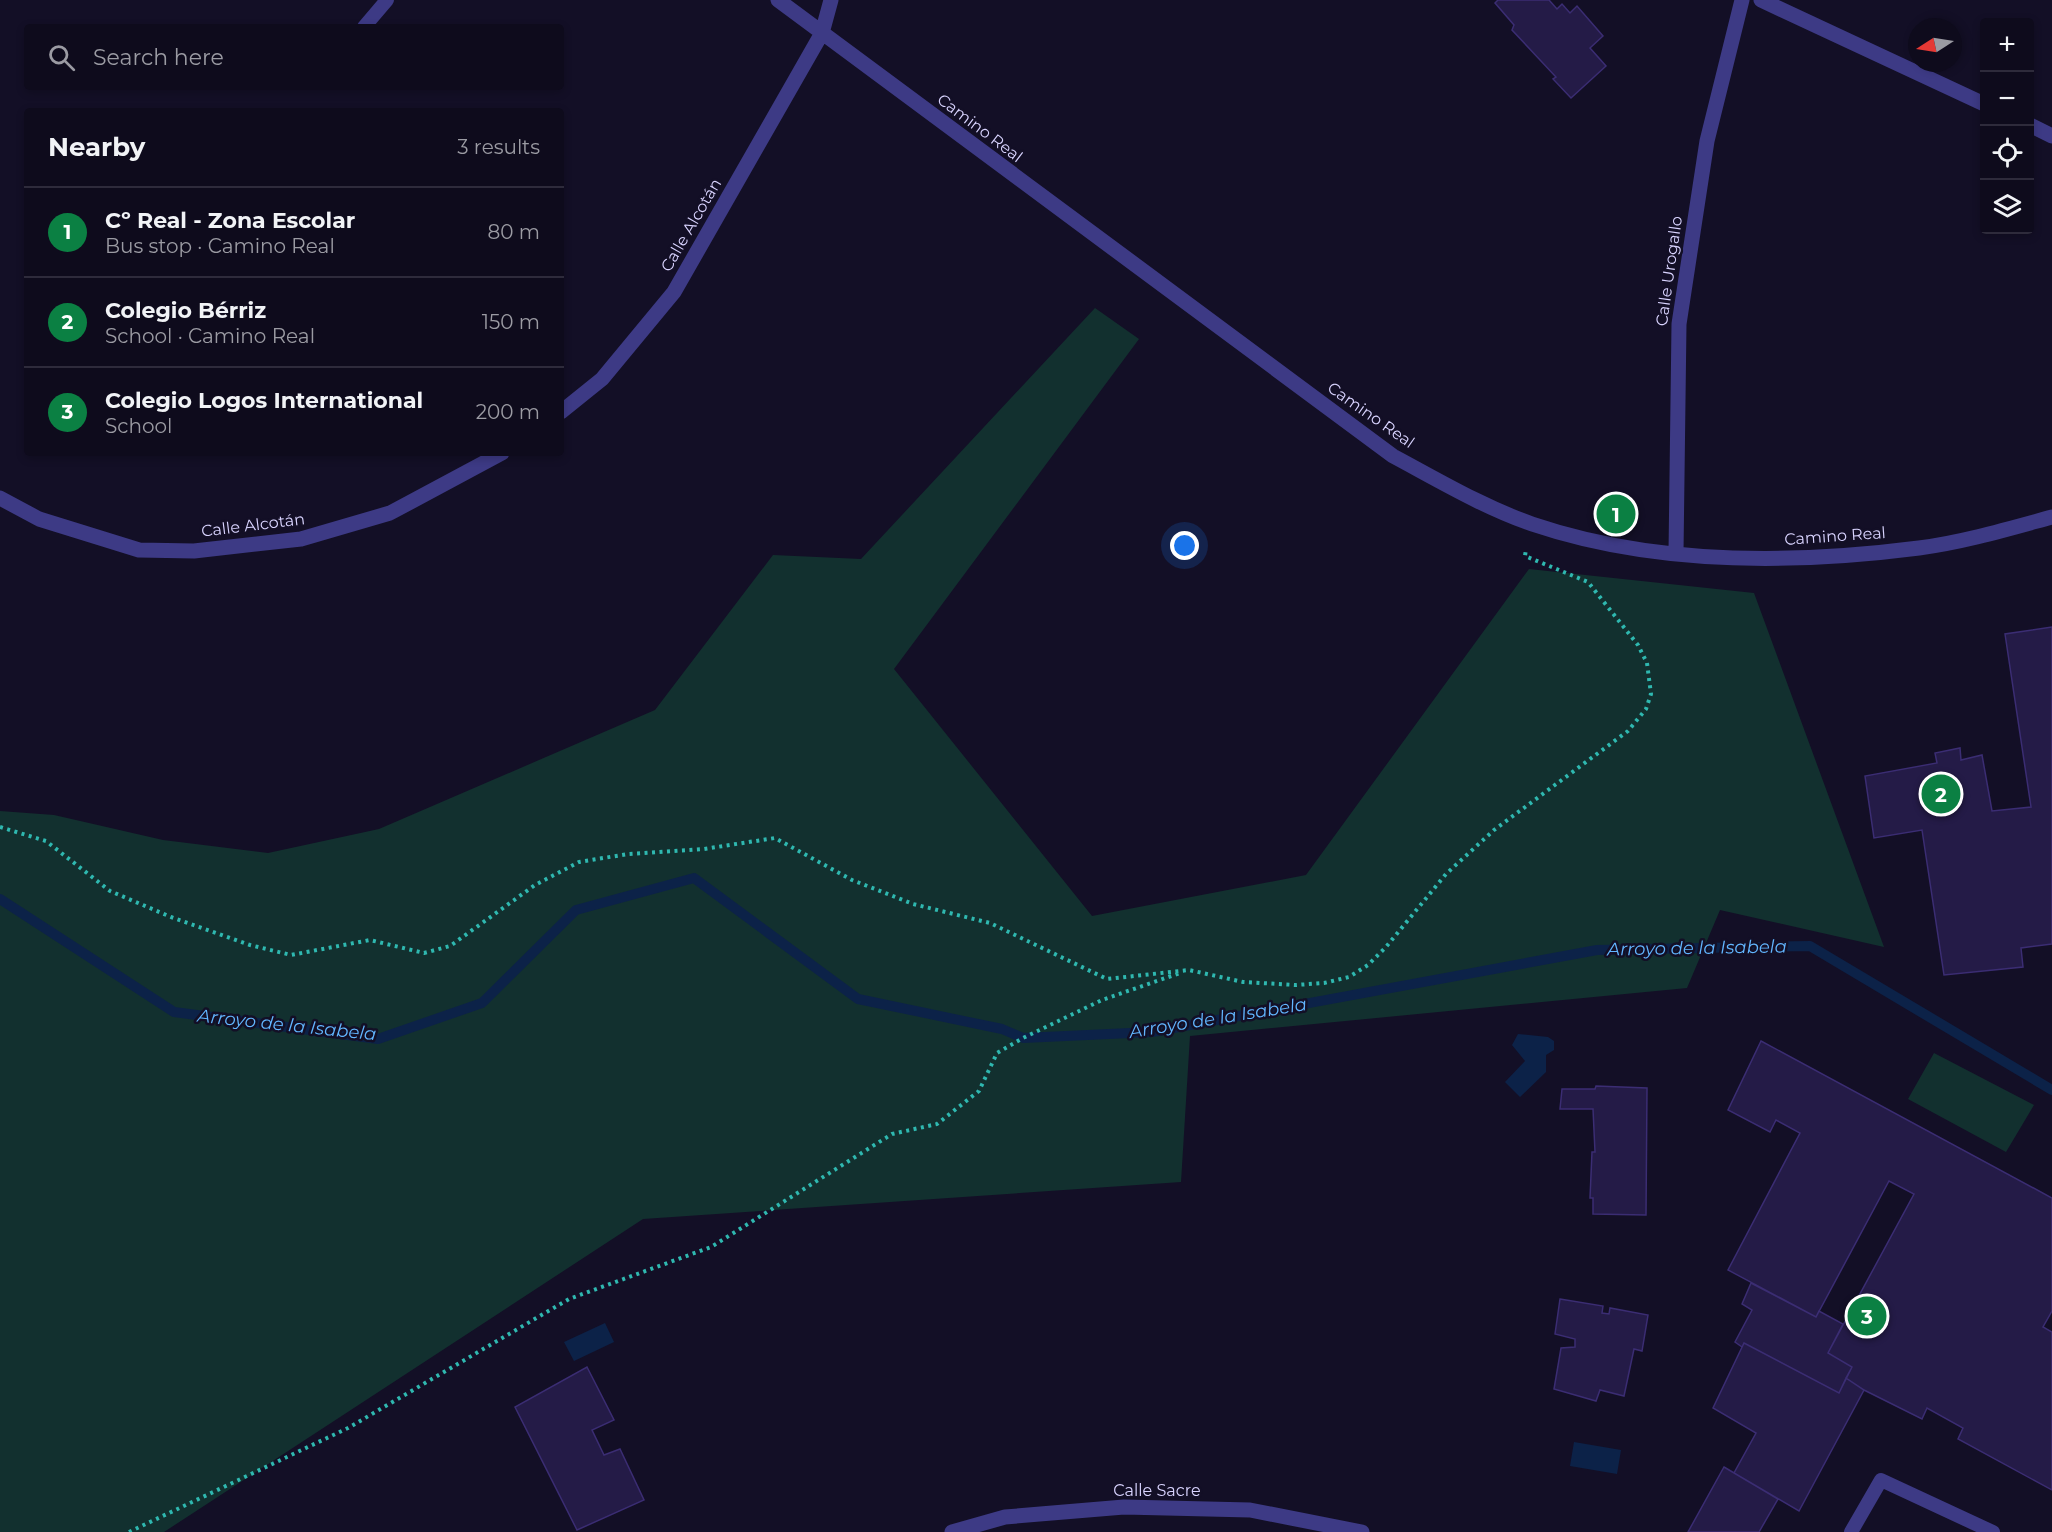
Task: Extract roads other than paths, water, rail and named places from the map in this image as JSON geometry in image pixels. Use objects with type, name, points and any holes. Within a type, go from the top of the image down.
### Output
[{"type":"street","name":"Camino Real","points":[[778,0],[1393,456],[1461,492],[1531,524],[1622,547],[1676,553],[1801,560],[1920,548],[1969,539],[2052,517]]},
{"type":"street","name":"Calle Alcotán","points":[[564,410],[602,379],[674,292],[822,33],[831,0]]},
{"type":"street","name":"Calle Urogallo","points":[[1676,553],[1679,324],[1707,141],[1742,0]]},
{"type":"street","points":[[1761,0],[1980,102]]},
{"type":"street","points":[[2032,126],[2052,135]]},
{"type":"street","name":"Calle Alcotán","points":[[0,498],[39,519],[139,550],[194,551],[301,539],[390,513],[496,456]]},
{"type":"street","name":"Calle Sacre","points":[[952,1532],[1005,1517],[1124,1507],[1250,1510],[1362,1532]]},
{"type":"lane","points":[[367,24],[387,0]]},
{"type":"lane","points":[[1851,1532],[1881,1480],[1993,1532]]},
{"type":"water","points":[[1518,1034],[1548,1037],[1554,1041],[1554,1050],[1546,1055],[1546,1072],[1520,1097],[1505,1082],[1525,1061],[1512,1045]]},
{"type":"water","points":[[605,1323],[614,1342],[574,1361],[564,1342]]},
{"type":"water","points":[[1574,1442],[1621,1450],[1617,1474],[1570,1466]]},
{"type":"waterway","name":"Arroyo de la Isabela","points":[[0,899],[174,1012],[378,1039],[482,1003],[576,910],[694,878],[858,999],[1002,1029],[1023,1038],[1152,1032],[1597,950],[1810,946],[2052,1090]]},
{"type":"place","name":"Cº Real - Zona Escolar","points":[[1616,514]]},
{"type":"place","name":"Colegio Bérriz","points":[[1941,794]]},
{"type":"place","name":"Colegio Logos International","points":[[1867,1316]]}]
